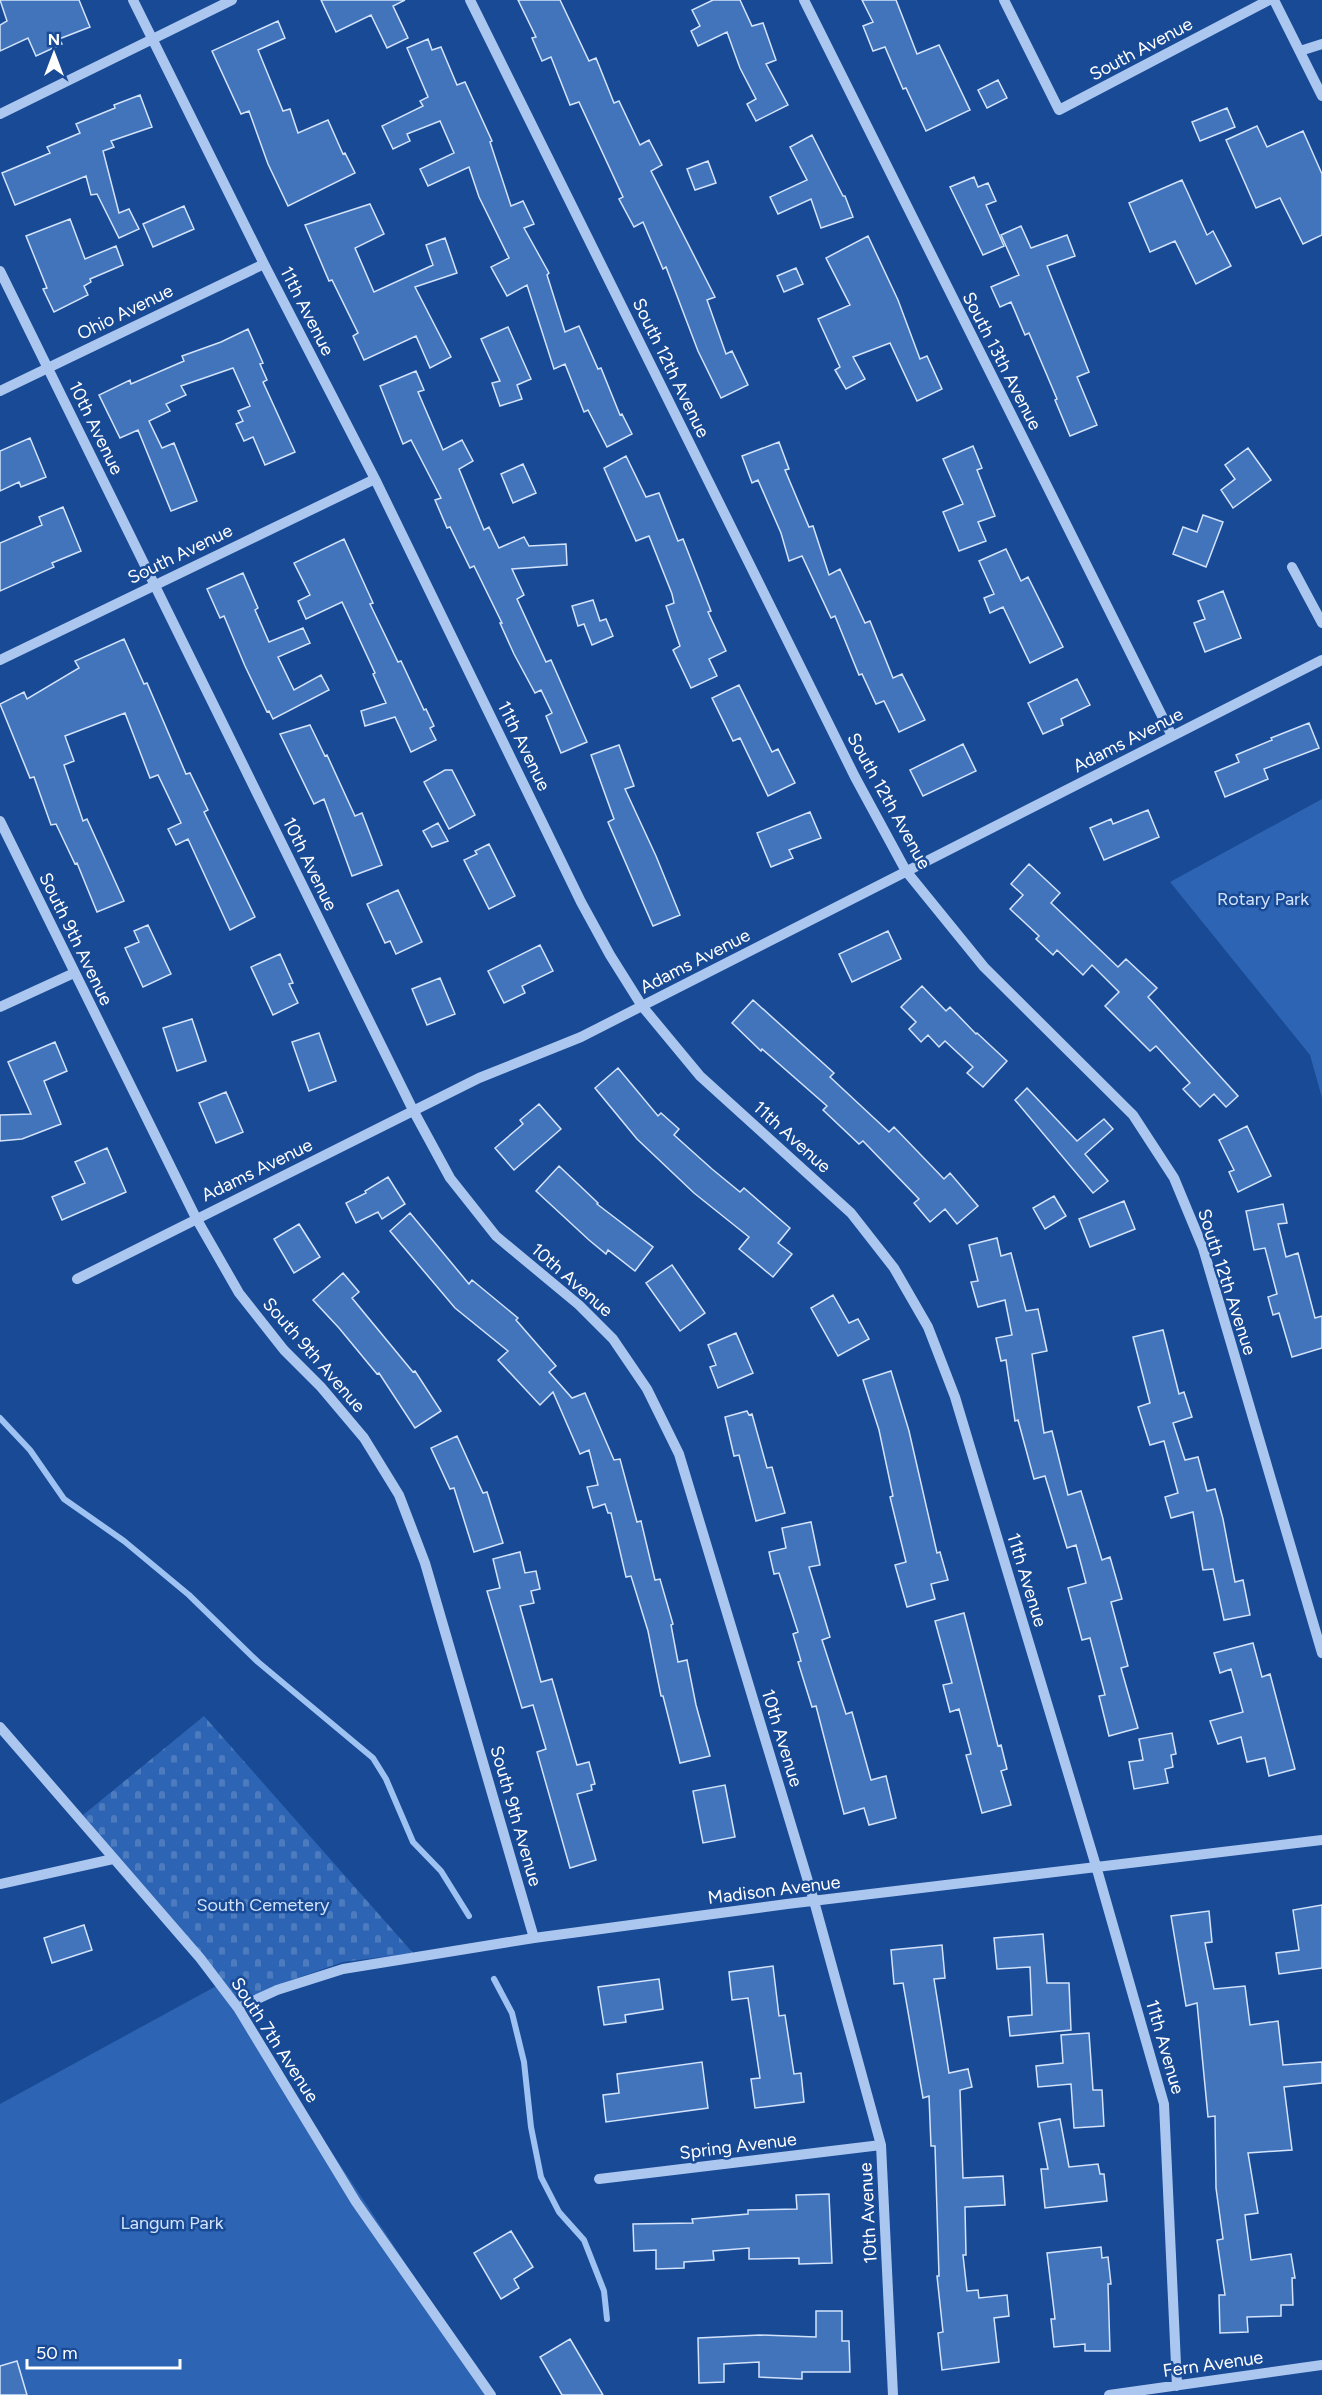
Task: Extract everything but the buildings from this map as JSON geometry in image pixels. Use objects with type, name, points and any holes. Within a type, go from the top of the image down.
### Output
[{"type":"street","name":"11th Avenue","points":[[133,0],[264,264],[375,479],[581,902],[610,955],[642,1006],[700,1076],[851,1213],[894,1268],[928,1327],[955,1397],[1096,1866],[1164,2104],[1177,2386]]},
{"type":"street","points":[[0,114],[232,0]]},
{"type":"street","name":"South 12th Avenue","points":[[470,0],[855,777],[906,871],[984,968],[1133,1115],[1174,1178],[1203,1248],[1322,1653]]},
{"type":"street","name":"South 13th Avenue","points":[[804,0],[1172,736]]},
{"type":"street","name":"South Avenue","points":[[1004,0],[1059,110],[1269,0]]},
{"type":"street","points":[[1274,0],[1322,96]]},
{"type":"street","points":[[1300,51],[1322,44]]},
{"type":"street","name":"Ohio Avenue","points":[[0,391],[264,264]]},
{"type":"street","name":"10th Avenue","points":[[0,271],[413,1110],[450,1178],[496,1236],[579,1305],[613,1339],[648,1389],[679,1454],[814,1901],[881,2145],[894,2395]]},
{"type":"street","name":"South Avenue","points":[[0,660],[375,479]]},
{"type":"street","points":[[1292,567],[1322,623]]},
{"type":"street","name":"Adams Avenue","points":[[77,1279],[479,1078],[581,1037],[1322,660]]},
{"type":"street","name":"South 9th Avenue","points":[[0,821],[196,1218],[239,1293],[284,1350],[321,1387],[364,1438],[399,1495],[425,1563],[534,1938]]},
{"type":"street","points":[[0,1007],[74,973]]},
{"type":"street","name":"South 7th Avenue","points":[[0,1727],[200,1958],[238,2008],[356,2202],[491,2395]]},
{"type":"street","name":"Madison Avenue","points":[[238,2008],[277,1990],[343,1969],[534,1938],[814,1901],[1322,1840]]},
{"type":"street","points":[[0,1884],[113,1859]]},
{"type":"street","name":"Spring Avenue","points":[[599,2179],[881,2145]]},
{"type":"street","name":"Fern Avenue","points":[[1109,2395],[1322,2365]]},
{"type":"green space","name":"Rotary Park","points":[[1322,799],[1322,1098],[1310,1055],[1170,882]]},
{"type":"green space","name":"South Cemetery","points":[[204,1716],[413,1953],[343,1962],[272,1987],[239,2002],[83,1815]]},
{"type":"green space","name":"Langum Park","points":[[220,1984],[493,2395],[0,2395],[0,2104]]},
{"type":"waterway","points":[[0,1418],[30,1450],[64,1499],[124,1541],[189,1595],[258,1662],[373,1758],[386,1779],[413,1842],[441,1871],[469,1916]]},
{"type":"waterway","points":[[494,1979],[512,2013],[524,2062],[531,2127],[541,2177],[559,2212],[584,2240],[604,2291],[607,2319]]}]
